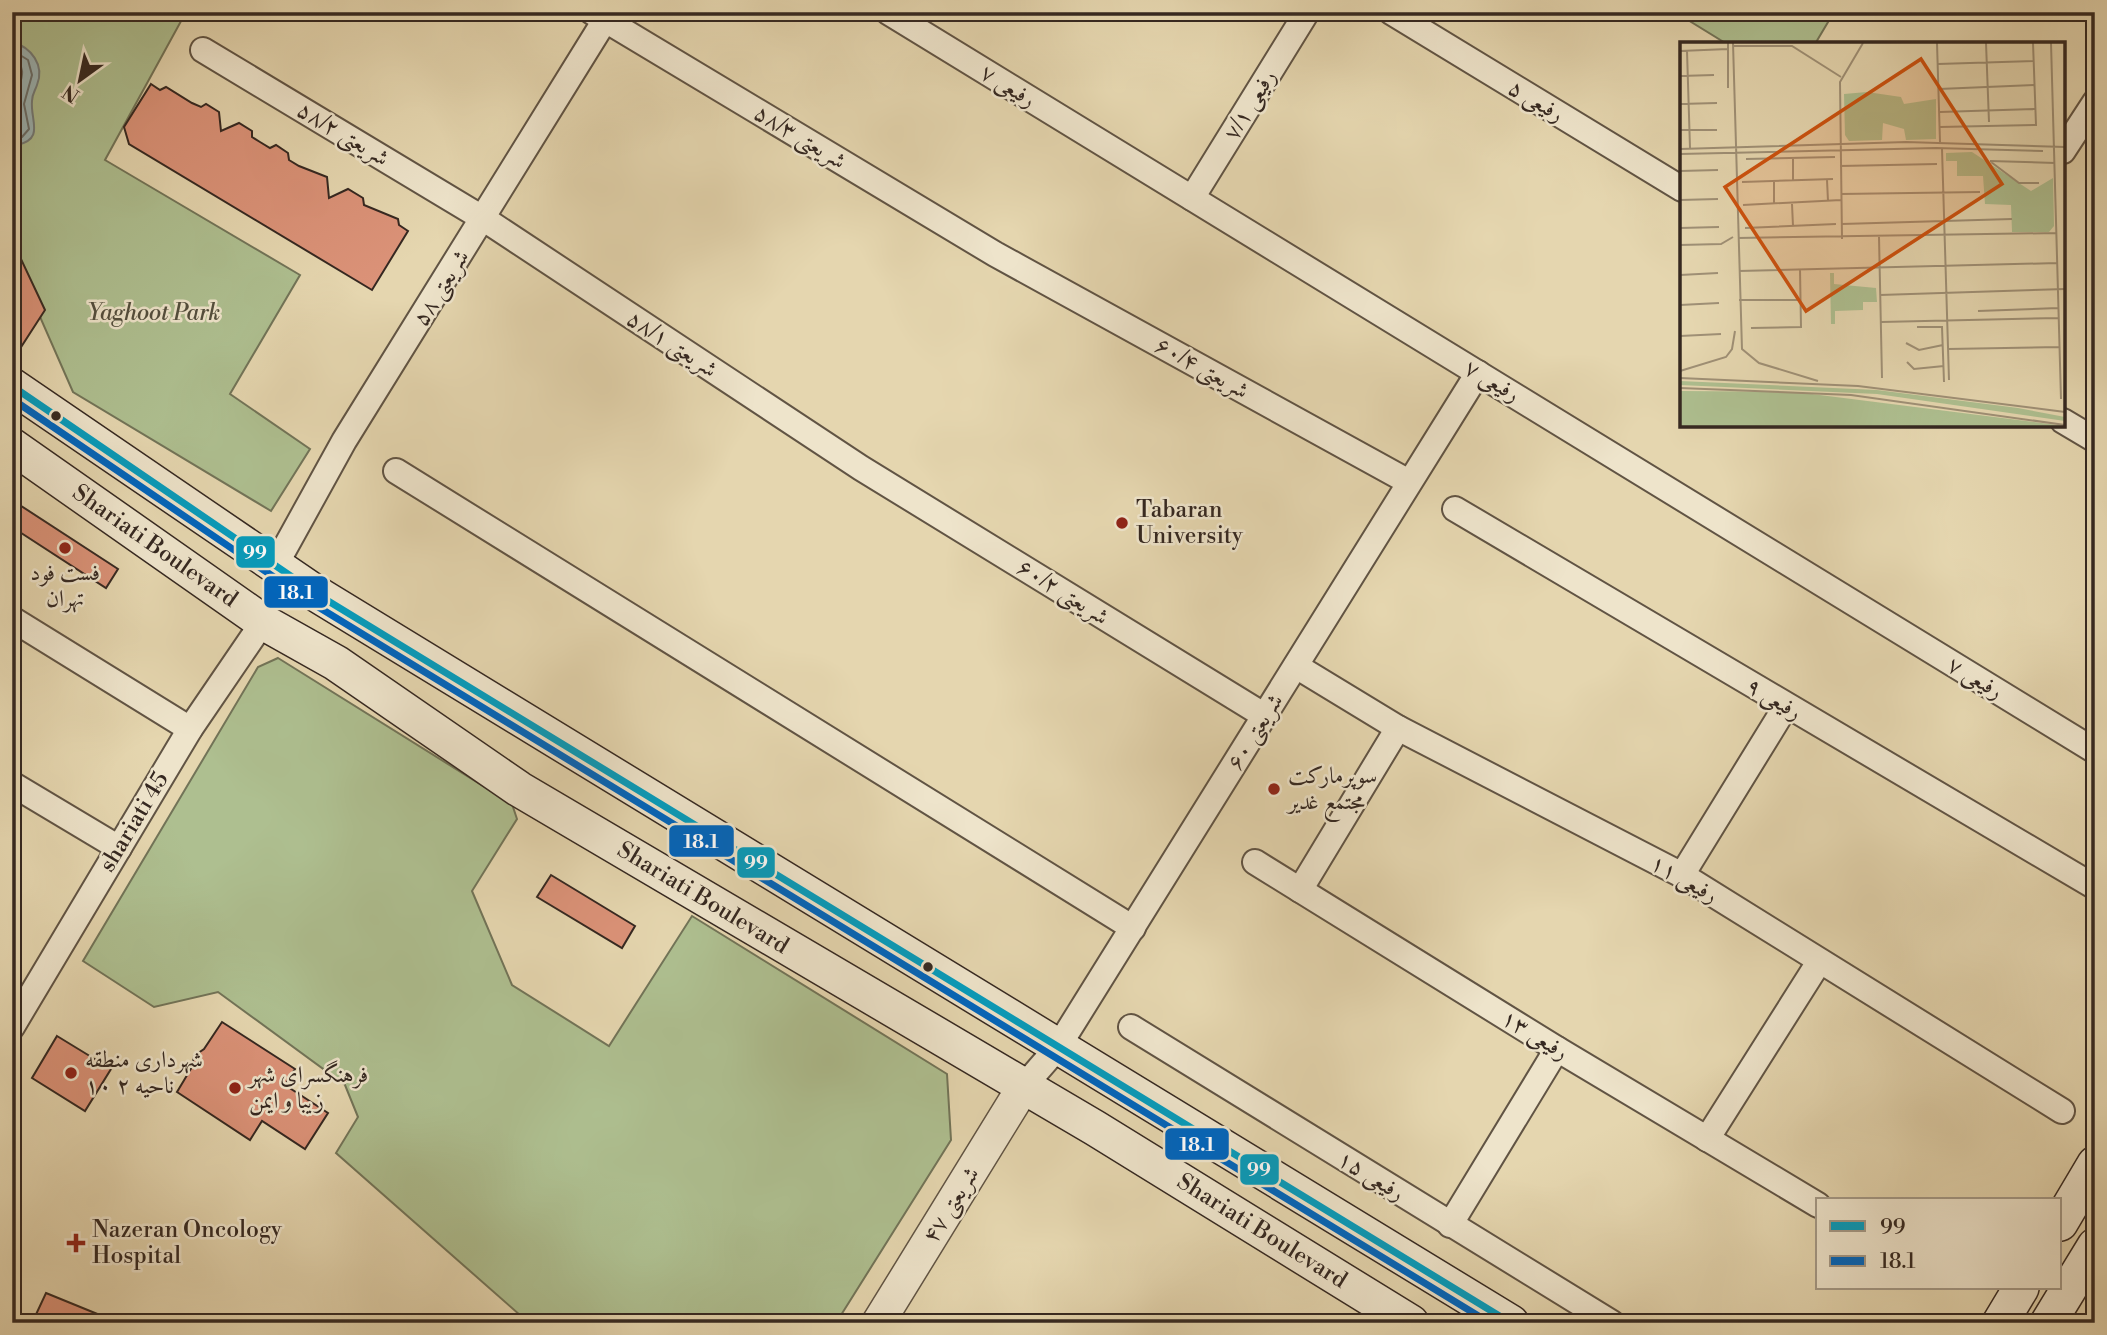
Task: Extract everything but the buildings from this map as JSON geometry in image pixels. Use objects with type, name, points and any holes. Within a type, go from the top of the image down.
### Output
[{"type":"main road","points":[[12,386],[275,566],[1511,1323]]},
{"type":"main road","name":"Shariati Boulevard","points":[[12,446],[264,622],[336,663],[519,789],[1024,1086],[1411,1323]]},
{"type":"main road","points":[[2062,1220],[2095,1164]]},
{"type":"main road","points":[[2048,1323],[2095,1246]]},
{"type":"main road","points":[[2000,1323],[2020,1290]]},
{"type":"street","name":"رفیعی ۷","points":[[888,12],[2095,751]]},
{"type":"street","name":"رفیعی ۷/۱","points":[[1192,198],[1307,12]]},
{"type":"street","name":"رفیعی ۵","points":[[1391,12],[1680,188]]},
{"type":"street","name":"شریعتی ۵۸","points":[[275,566],[344,441],[484,219],[602,15]]},
{"type":"street","name":"شریعتی ۵۸/۳","points":[[602,15],[995,254]]},
{"type":"street","name":"شریعتی ۵۸/۲","points":[[203,50],[484,219]]},
{"type":"street","points":[[2065,148],[2092,110]]},
{"type":"street","name":"شریعتی ۵۸/۱","points":[[484,219],[861,468]]},
{"type":"street","name":"شریعتی ۶۰/۴","points":[[995,254],[1409,482]]},
{"type":"street","name":"شریعتی ۶۰","points":[[1024,1086],[1058,1047],[1478,373]]},
{"type":"street","points":[[2065,422],[2095,440]]},
{"type":"street","name":"شریعتی ۶۰/۲","points":[[861,468],[1265,716]]},
{"type":"street","points":[[396,471],[1133,928]]},
{"type":"street","name":"رفیعی ۹","points":[[1455,509],[2095,887]]},
{"type":"street","points":[[12,620],[190,729]]},
{"type":"street","name":"shariati 45","points":[[12,1027],[190,729],[264,622]]},
{"type":"street","name":"رفیعی ۱۱","points":[[1296,666],[1398,728],[1682,875],[2062,1111]]},
{"type":"street","points":[[1682,875],[1786,706]]},
{"type":"street","points":[[1300,890],[1398,728]]},
{"type":"street","points":[[12,784],[119,848]]},
{"type":"street","name":"رفیعی ۱۳","points":[[1255,862],[1816,1204]]},
{"type":"street","points":[[1707,1139],[1819,962]]},
{"type":"street","name":"رفیعی ۱۵","points":[[1131,1027],[1612,1323]]},
{"type":"street","points":[[1450,1225],[1558,1049]]},
{"type":"street","name":"شریعتی ۴۷","points":[[878,1323],[1024,1086]]},
{"type":"green space","name":"Yaghoot Park","points":[[12,12],[186,12],[105,160],[300,275],[230,394],[310,449],[271,511],[73,392],[12,253]]},
{"type":"green space","points":[[1675,12],[1834,12],[1816,42],[1724,42]]},
{"type":"green space","points":[[278,658],[512,804],[517,819],[472,891],[512,985],[609,1046],[692,916],[947,1074],[951,1140],[836,1323],[529,1323],[336,1153],[358,1117],[345,1085],[218,992],[154,1007],[83,961],[258,667]]},
{"type":"water","points":[[12,42],[25,48],[35,58],[39,71],[32,99],[34,133],[26,142],[17,145],[12,144]]},
{"type":"transit line","name":"99","points":[[12,386],[320,596],[1511,1323]]},
{"type":"transit line","name":"18.1","points":[[12,399],[315,605],[1490,1323]]},
{"type":"place","name":"Tabaran University","points":[[1122,523]]},
{"type":"place","name":"فست فود تهران","points":[[65,548]]},
{"type":"place","name":"سوپرمارکت مجتمع غدیر","points":[[1274,789]]},
{"type":"place","name":"شهرداری منطقه ۱۰ ناحیه ۲","points":[[71,1073]]},
{"type":"place","name":"فرهنگسرای شهر زیبا و ایمن","points":[[235,1088]]},
{"type":"place","name":"Nazeran Oncology Hospital","points":[[76,1243]]}]
